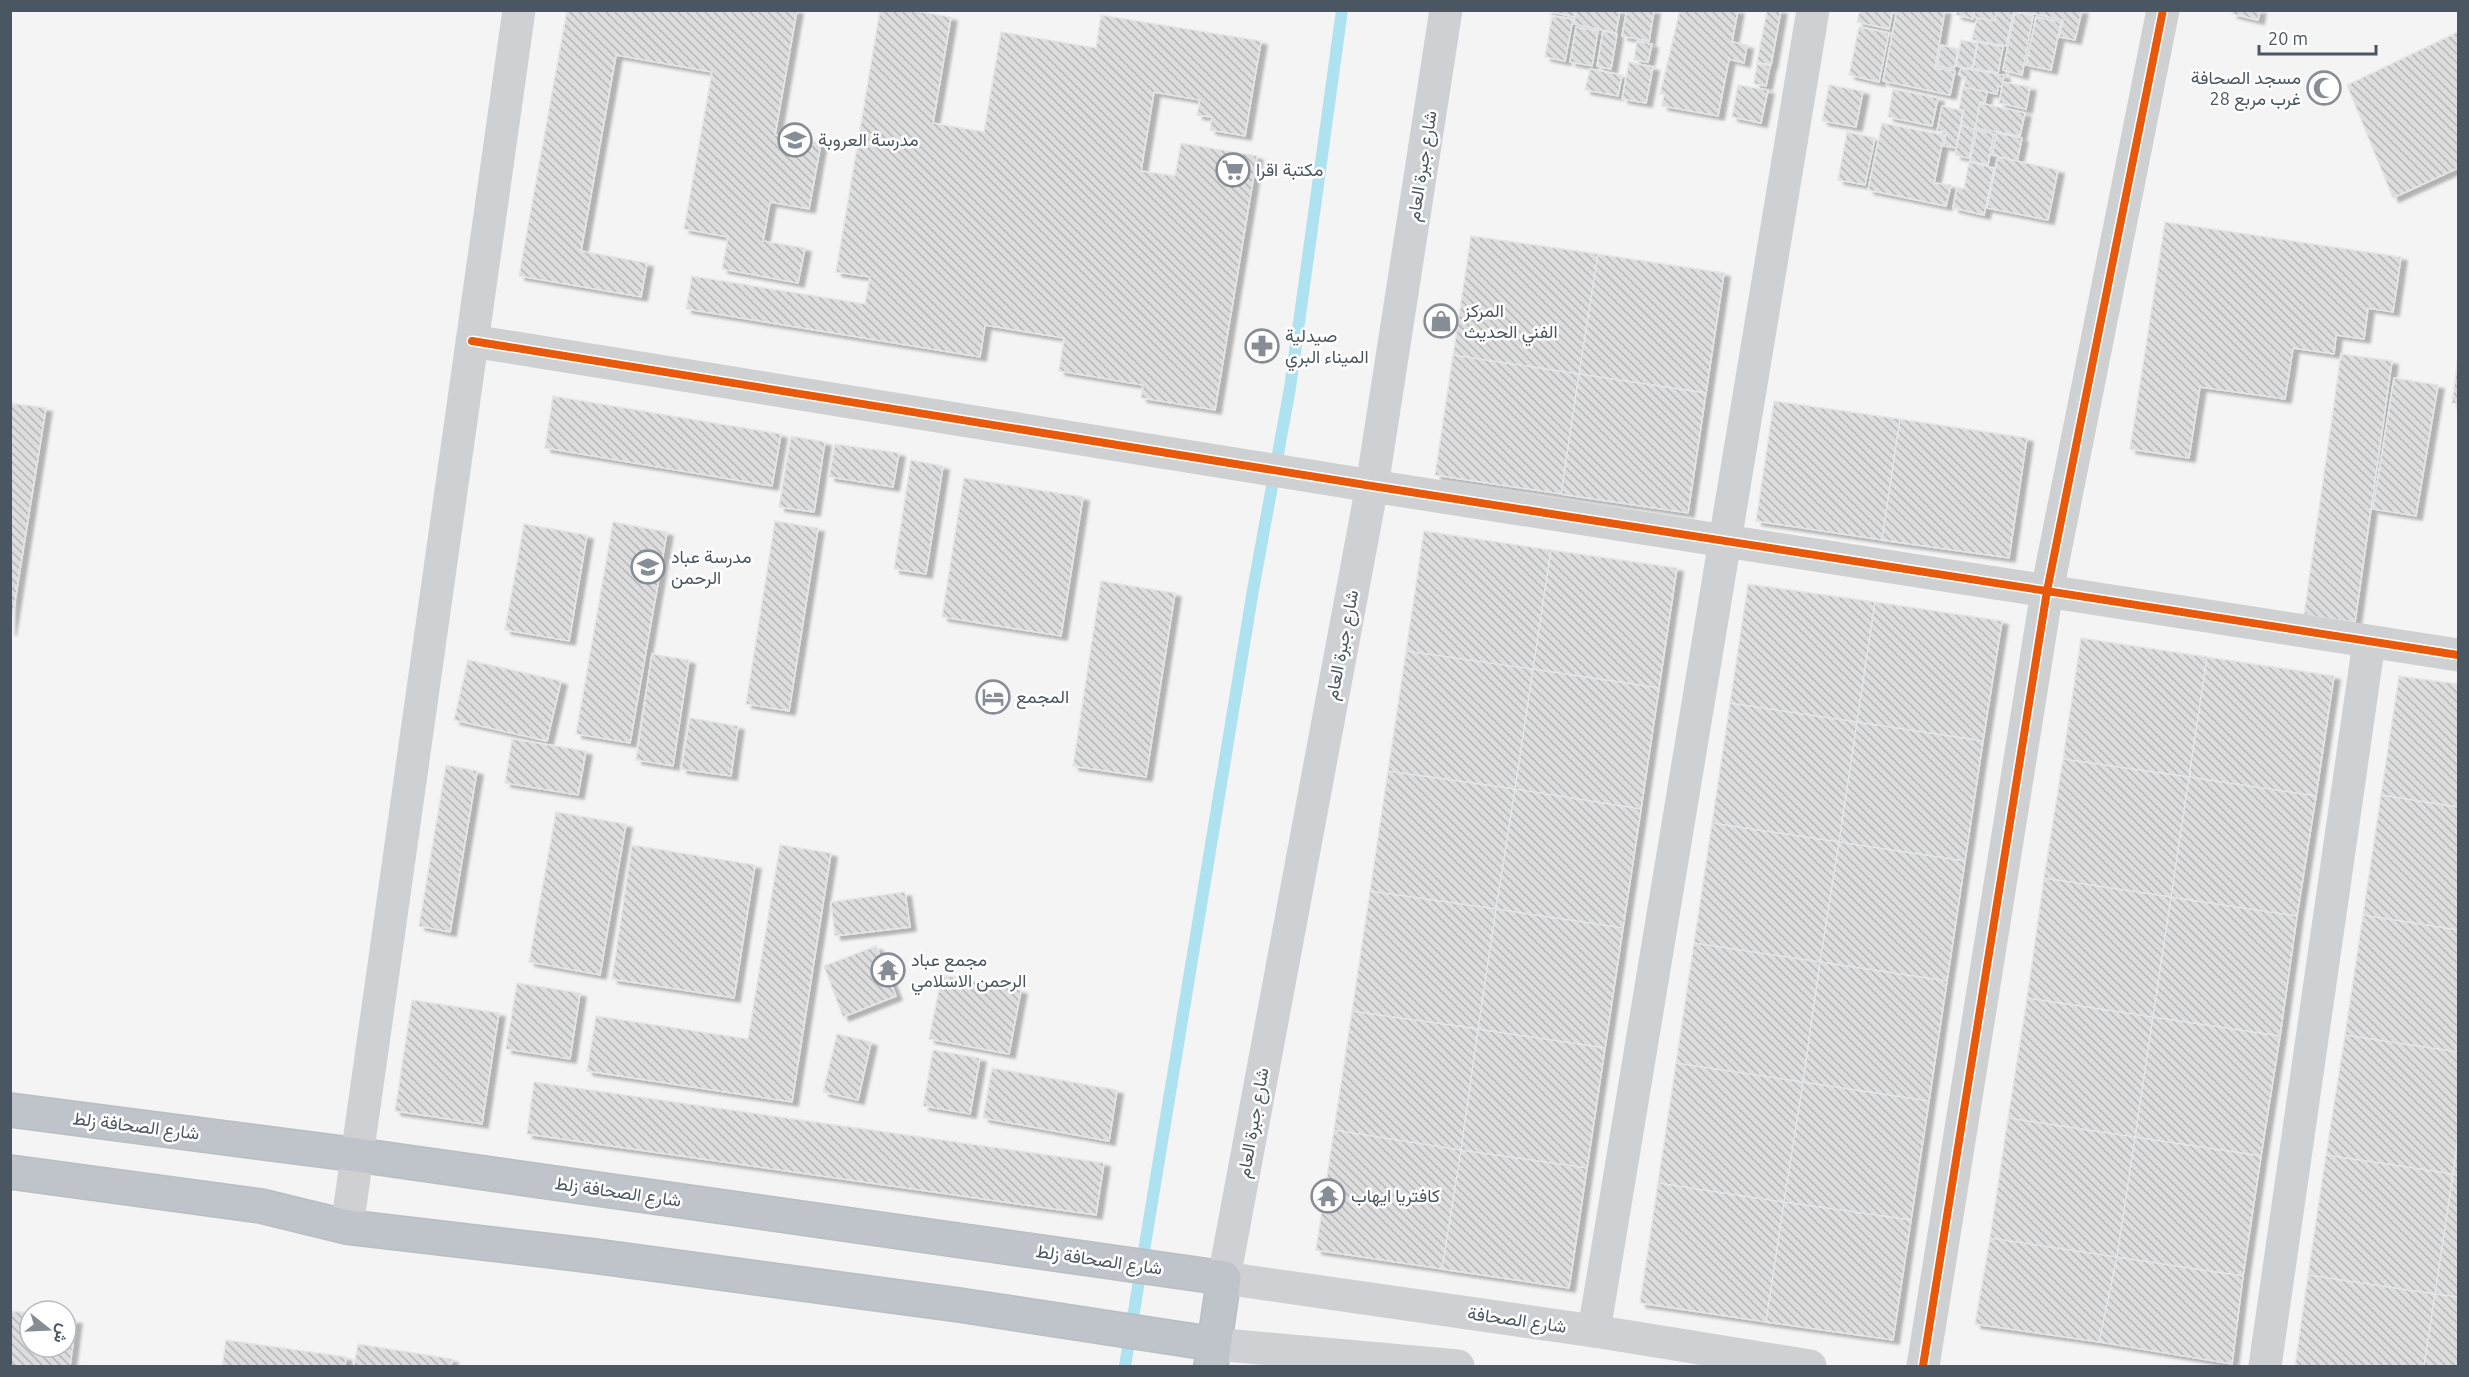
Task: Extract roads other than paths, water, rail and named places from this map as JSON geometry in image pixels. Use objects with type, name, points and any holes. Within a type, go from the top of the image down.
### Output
[{"type":"highway","name":"شارع الصحافة زلط","points":[[10,1110],[357,1155],[1224,1278]]},
{"type":"highway","points":[[10,1172],[261,1206],[347,1227],[594,1256],[959,1305],[1213,1355],[1224,1278]]},
{"type":"main road","name":"شارع جبرة العام","points":[[1224,1278],[1372,486],[1446,10]]},
{"type":"main road","name":"شارع الصحافة","points":[[1224,1278],[1594,1331],[1810,1366]]},
{"type":"main road","points":[[1213,1355],[1458,1366]]},
{"type":"street","points":[[347,1227],[519,10]]},
{"type":"street","points":[[1594,1331],[1813,10]]},
{"type":"street","points":[[1923,1366],[2047,591],[2163,10]]},
{"type":"street","points":[[472,341],[1372,486],[2458,655]]},
{"type":"street","points":[[2265,1366],[2369,642]]},
{"type":"waterway","points":[[1125,1366],[1253,590],[1290,388],[1342,10]]},
{"type":"place","name":"مسجد الصحافة غرب مربع 28","points":[[2324,88]]},
{"type":"place","name":"مدرسة العروبة","points":[[795,140]]},
{"type":"place","name":"مكتبة اقرا","points":[[1233,170]]},
{"type":"place","name":"المركز الفني الحديث","points":[[1441,321]]},
{"type":"place","name":"صيدلية الميناء البري","points":[[1262,346]]},
{"type":"place","name":"مدرسة عباد الرحمن","points":[[648,567]]},
{"type":"place","name":"المجمع","points":[[993,697]]},
{"type":"place","name":"مجمع عباد الرحمن الاسلامي","points":[[888,970]]},
{"type":"place","name":"كافتريا ايهاب","points":[[1328,1196]]}]
